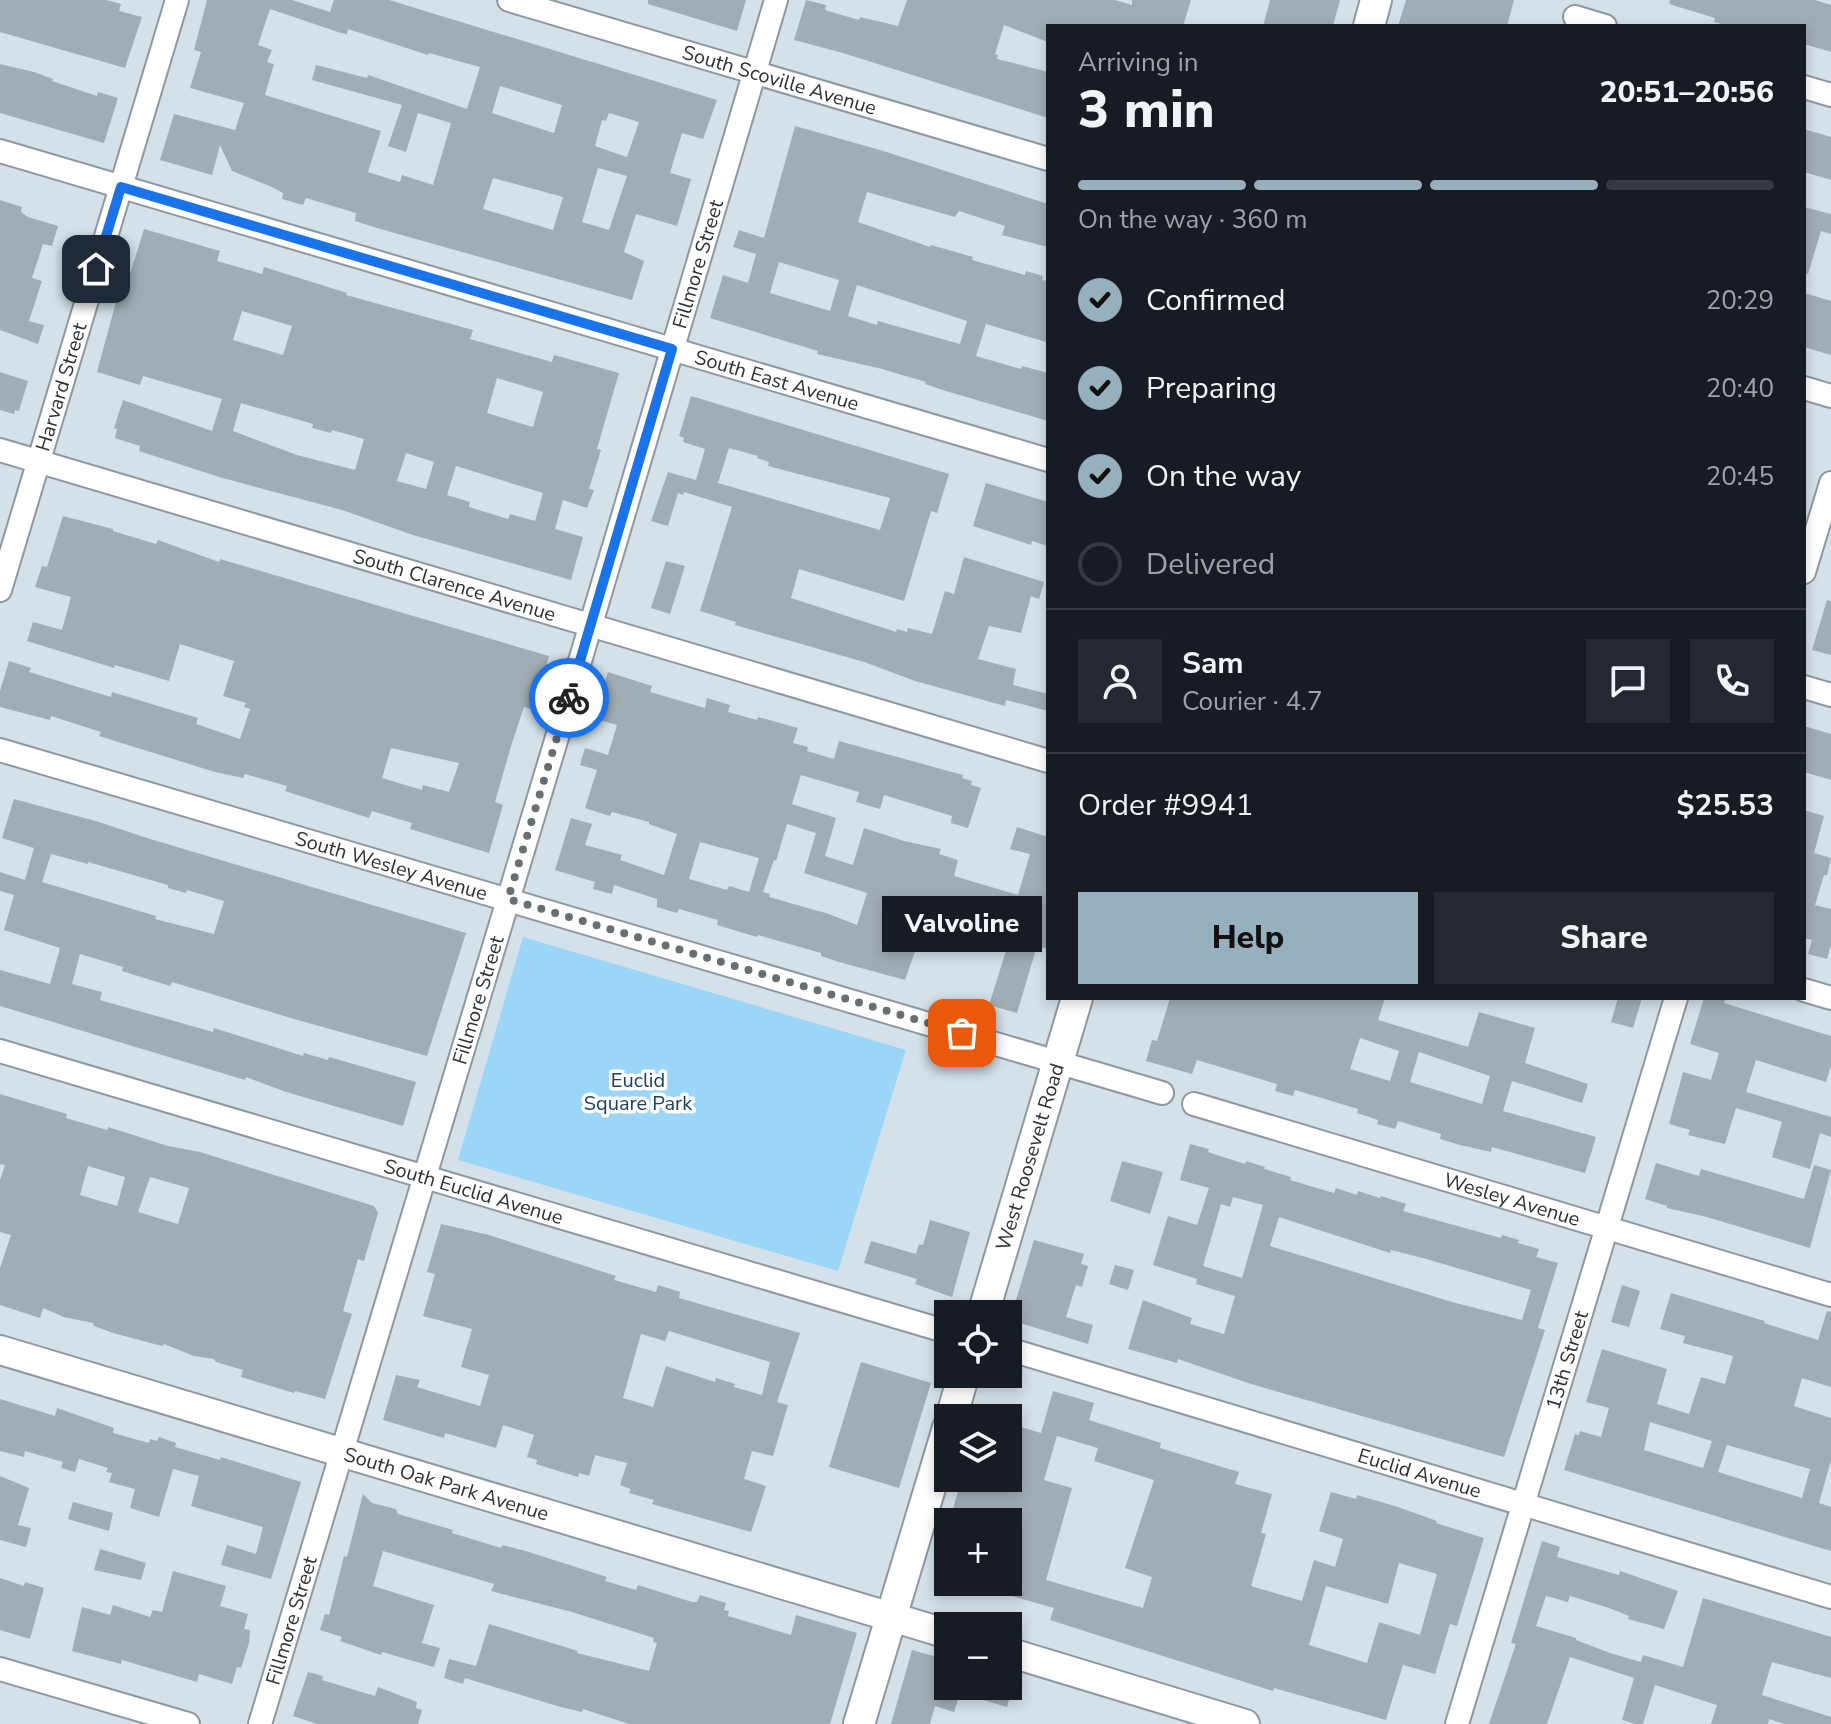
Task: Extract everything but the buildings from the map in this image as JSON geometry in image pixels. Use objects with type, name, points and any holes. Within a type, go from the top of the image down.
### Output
[{"type":"main road","points":[[1370,24],[1376,0]]},
{"type":"main road","name":"West Roosevelt Road","points":[[987,1300],[1076,1000]]},
{"type":"main road","points":[[859,1724],[934,1474]]},
{"type":"street","name":"Harvard Street","points":[[0,590],[177,0]]},
{"type":"street","name":"South Scoville Avenue","points":[[509,0],[1046,158]]},
{"type":"street","name":"Fillmore Street","points":[[260,1724],[776,0]]},
{"type":"street","points":[[1575,17],[1598,24]]},
{"type":"street","points":[[1806,88],[1831,95]]},
{"type":"street","name":"South East Avenue","points":[[0,151],[1046,459]]},
{"type":"street","points":[[1806,389],[1831,396]]},
{"type":"street","name":"South Clarence Avenue","points":[[0,450],[1046,760]]},
{"type":"street","points":[[1806,565],[1831,483]]},
{"type":"street","points":[[1806,688],[1831,695]]},
{"type":"street","name":"South Wesley Avenue","points":[[0,750],[1058,1061]]},
{"type":"street","points":[[1806,991],[1831,998]]},
{"type":"street","name":"13th Street","points":[[1457,1724],[1675,1000]]},
{"type":"street","name":"South Euclid Avenue","points":[[0,1051],[934,1328]]},
{"type":"street","points":[[1058,1061],[1162,1093]]},
{"type":"street","name":"Wesley Avenue","points":[[1194,1104],[1831,1295]]},
{"type":"street","name":"South Oak Park Avenue","points":[[0,1350],[934,1630]]},
{"type":"street","name":"Euclid Avenue","points":[[1022,1353],[1831,1597]]},
{"type":"street","points":[[1022,1656],[1245,1724]]},
{"type":"street","points":[[0,1669],[188,1724]]},
{"type":"green space","name":"Euclid Square Park","points":[[523,937],[906,1050],[838,1271],[458,1160]]},
{"type":"way so far","points":[[569,698],[508,899],[962,1033]]},
{"type":"place","name":"Valvoline","points":[[962,1033]]},
{"type":"route","points":[[96,269],[121,187],[672,349],[569,698]]}]
